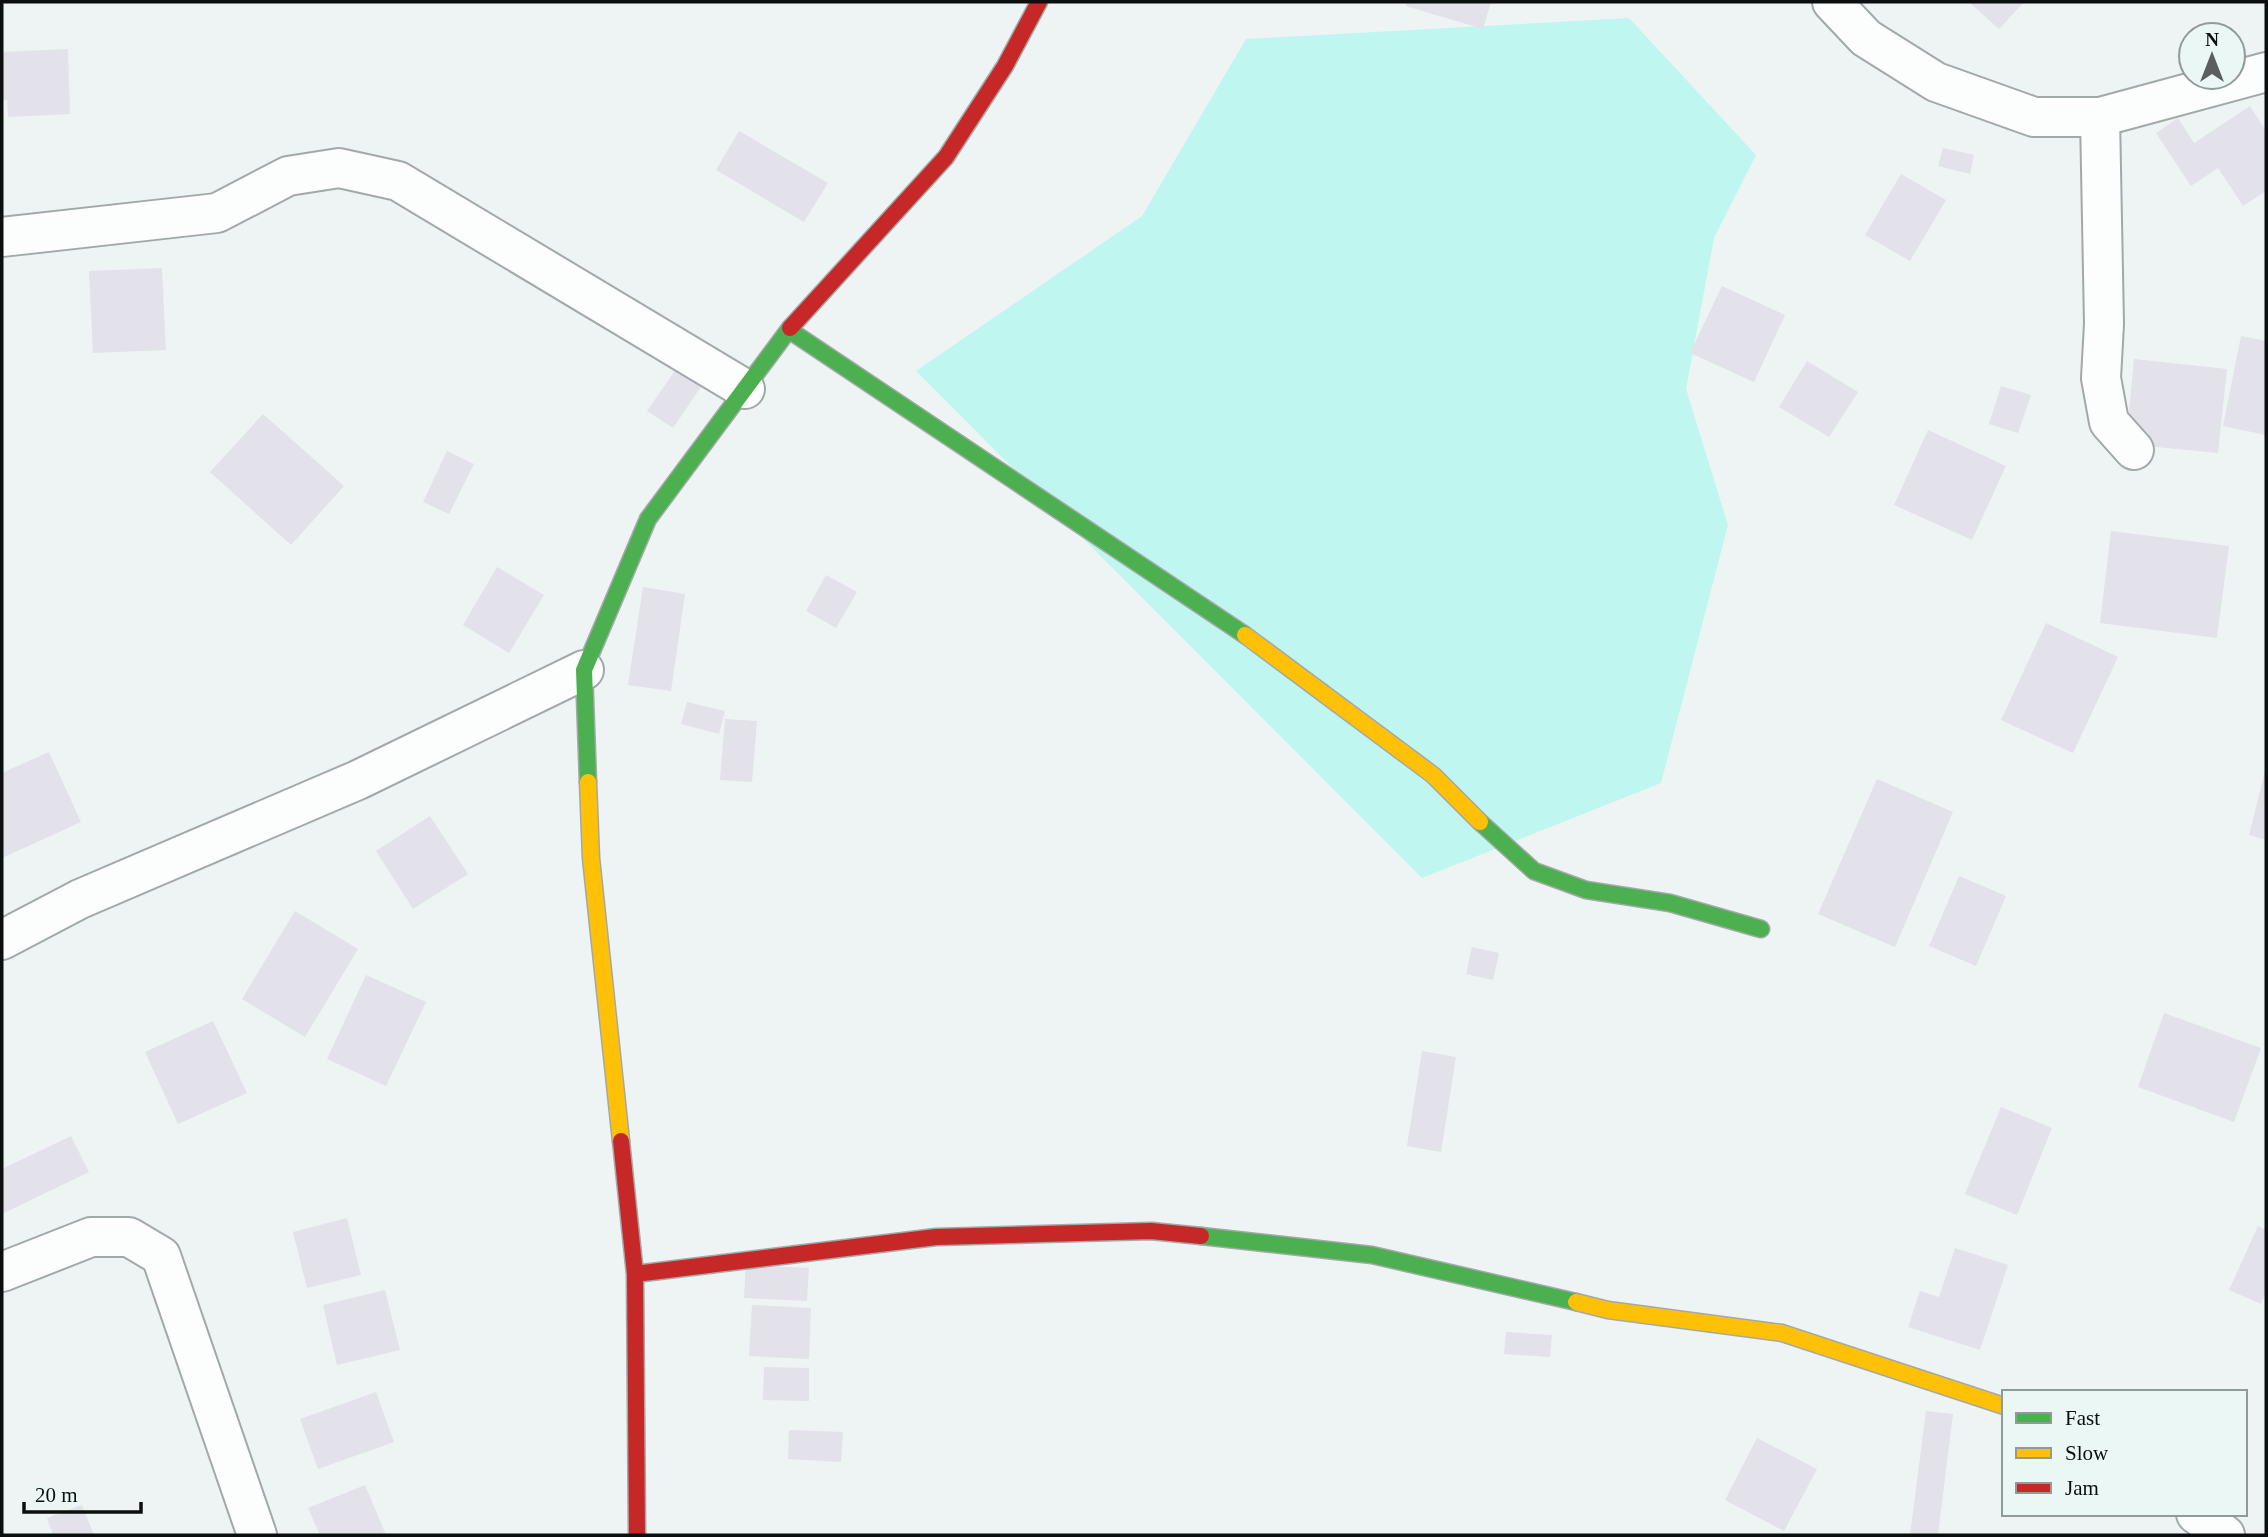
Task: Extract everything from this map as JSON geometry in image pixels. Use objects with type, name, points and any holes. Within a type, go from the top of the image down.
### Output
[{"type":"street","points":[[637,1535],[635,1274],[591,858],[584,670],[648,519],[789,330],[946,157],[1005,66],[1039,2]]},
{"type":"street","points":[[1832,2],[1866,38],[1936,82],[2034,117],[2100,117],[2265,73]]},
{"type":"street","points":[[2100,117],[2104,324],[2101,378],[2109,422],[2134,450]]},
{"type":"street","points":[[2,236],[217,213],[288,176],[339,168],[398,181],[745,389]]},
{"type":"street","points":[[789,330],[1214,612],[1433,775],[1475,818],[1534,871],[1586,890],[1670,903],[1761,929]]},
{"type":"street","points":[[2,940],[80,899],[358,780],[584,670]]},
{"type":"street","points":[[635,1274],[936,1237],[1151,1231],[1372,1255],[1608,1310],[1782,1333],[2002,1405]]},
{"type":"street","points":[[2,1272],[91,1237],[130,1237],[161,1256],[257,1535]]},
{"type":"street","points":[[2199,1516],[2225,1535]]},
{"type":"shaded area","points":[[1629,18],[1756,155],[1714,238],[1686,389],[1728,525],[1661,783],[1422,878],[916,371],[1142,216],[1246,39]]},
{"type":"building","points":[[1407,2],[1491,2],[1483,29],[1406,6]]},
{"type":"building","points":[[1969,2],[2024,2],[1999,29]]},
{"type":"building","points":[[68,49],[70,114],[8,117],[7,100],[2,100],[2,52]]},
{"type":"building","points":[[2250,106],[2266,131],[2266,191],[2243,206],[2218,168],[2191,186],[2156,133],[2178,118],[2194,143]]},
{"type":"building","points":[[739,131],[828,183],[804,222],[716,170]]},
{"type":"building","points":[[1943,148],[1974,155],[1970,174],[1938,166]]},
{"type":"building","points":[[1901,174],[1946,200],[1910,261],[1865,235]]},
{"type":"building","points":[[162,268],[166,350],[93,353],[89,271]]},
{"type":"building","points":[[1722,286],[1785,315],[1754,382],[1690,353]]},
{"type":"building","points":[[2241,336],[2266,341],[2266,435],[2223,426]]},
{"type":"building","points":[[688,352],[713,369],[673,428],[647,411]]},
{"type":"building","points":[[2134,359],[2227,369],[2218,453],[2126,444]]},
{"type":"building","points":[[1807,361],[1858,392],[1829,437],[1779,407]]},
{"type":"building","points":[[2001,386],[2031,395],[2018,433],[1989,424]]},
{"type":"building","points":[[263,414],[344,486],[291,545],[210,472]]},
{"type":"building","points":[[1928,430],[2006,466],[1972,540],[1894,505]]},
{"type":"building","points":[[447,451],[474,464],[449,514],[423,502]]},
{"type":"building","points":[[2111,531],[2229,546],[2217,638],[2100,623]]},
{"type":"building","points":[[497,567],[544,595],[509,653],[463,625]]},
{"type":"building","points":[[826,575],[857,592],[836,628],[806,611]]},
{"type":"building","points":[[643,587],[685,594],[671,691],[628,685]]},
{"type":"building","points":[[2046,623],[2118,657],[2073,753],[2001,720]]},
{"type":"building","points":[[687,702],[725,711],[719,734],[681,724]]},
{"type":"building","points":[[725,719],[757,721],[752,782],[720,780]]},
{"type":"building","points":[[49,752],[81,822],[2,858],[2,773]]},
{"type":"building","points":[[2266,771],[2266,840],[2249,835]]},
{"type":"building","points":[[1877,779],[1953,812],[1895,947],[1818,914]]},
{"type":"building","points":[[430,816],[468,874],[413,909],[376,851]]},
{"type":"building","points":[[1959,876],[2006,896],[1976,966],[1929,946]]},
{"type":"building","points":[[295,911],[358,949],[305,1037],[242,999]]},
{"type":"building","points":[[1472,947],[1499,953],[1493,980],[1466,974]]},
{"type":"building","points":[[366,975],[426,1002],[386,1086],[327,1059]]},
{"type":"building","points":[[2164,1013],[2261,1048],[2234,1122],[2138,1087]]},
{"type":"building","points":[[213,1021],[247,1093],[178,1124],[145,1052]]},
{"type":"building","points":[[1422,1051],[1456,1057],[1441,1152],[1407,1146]]},
{"type":"building","points":[[2001,1107],[2052,1128],[2017,1215],[1965,1194]]},
{"type":"building","points":[[71,1136],[89,1172],[2,1214],[2,1169]]},
{"type":"building","points":[[347,1218],[361,1275],[307,1288],[293,1232]]},
{"type":"building","points":[[2258,1226],[2266,1230],[2266,1292],[2261,1304],[2229,1290]]},
{"type":"building","points":[[1955,1248],[2008,1265],[1980,1350],[1908,1327],[1920,1291],[1939,1297]]},
{"type":"building","points":[[746,1265],[809,1268],[807,1301],[744,1298]]},
{"type":"building","points":[[385,1290],[400,1350],[337,1365],[323,1305]]},
{"type":"building","points":[[752,1305],[811,1308],[809,1359],[749,1356]]},
{"type":"building","points":[[1506,1332],[1552,1335],[1550,1357],[1504,1354]]},
{"type":"building","points":[[764,1367],[809,1368],[809,1401],[763,1400]]},
{"type":"building","points":[[376,1392],[394,1442],[318,1469],[300,1419]]},
{"type":"building","points":[[1926,1411],[1953,1414],[1938,1535],[1910,1535]]},
{"type":"building","points":[[789,1430],[843,1432],[841,1462],[788,1459]]},
{"type":"building","points":[[1757,1438],[1817,1469],[1784,1531],[1725,1500]]},
{"type":"building","points":[[365,1485],[386,1535],[320,1535],[308,1508]]},
{"type":"building","points":[[82,1505],[94,1535],[53,1535],[47,1518]]},
{"type":"traffic: fast","points":[[588,782],[584,670],[648,519],[790,328]]},
{"type":"traffic: fast","points":[[789,330],[1245,635]]},
{"type":"traffic: fast","points":[[1480,822],[1534,871],[1586,890],[1670,903],[1761,929]]},
{"type":"traffic: fast","points":[[1201,1236],[1372,1255],[1576,1302]]},
{"type":"traffic: slow","points":[[1245,635],[1433,775],[1480,822]]},
{"type":"traffic: slow","points":[[588,782],[591,858],[621,1141]]},
{"type":"traffic: slow","points":[[1576,1302],[1608,1310],[1782,1333],[2002,1405]]},
{"type":"traffic: jam","points":[[790,328],[946,157],[1005,66],[1039,2]]},
{"type":"traffic: jam","points":[[621,1141],[635,1274],[637,1535]]},
{"type":"traffic: jam","points":[[635,1274],[936,1237],[1151,1231],[1201,1236]]}]
